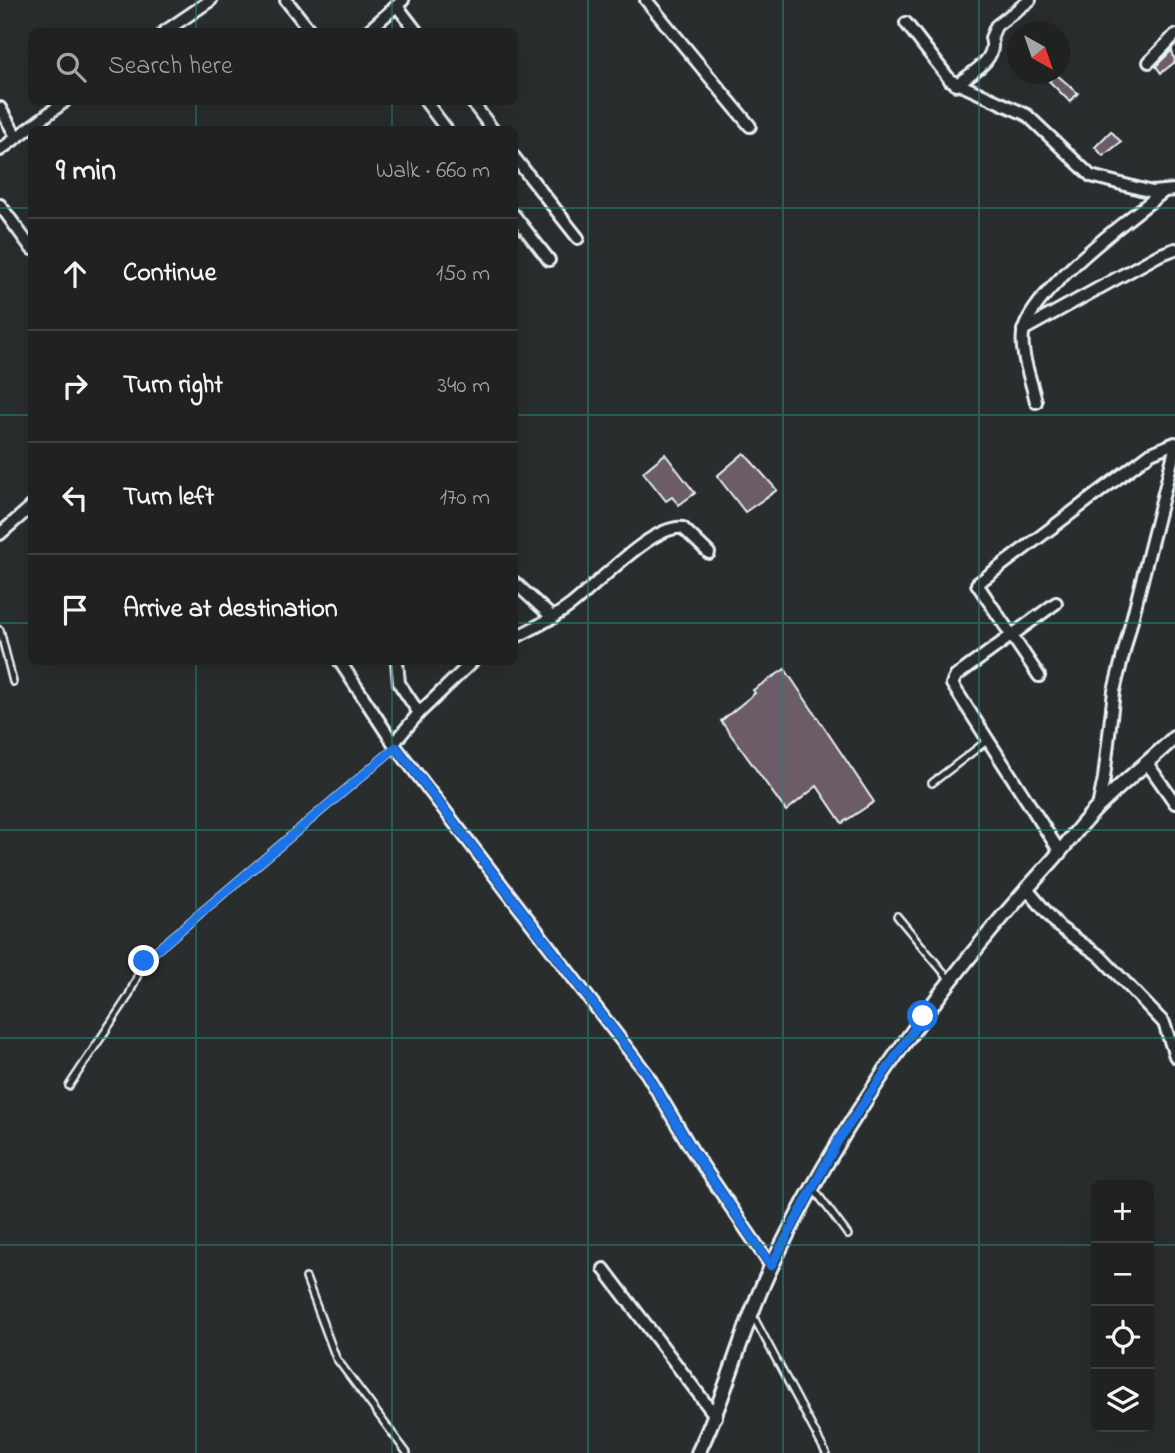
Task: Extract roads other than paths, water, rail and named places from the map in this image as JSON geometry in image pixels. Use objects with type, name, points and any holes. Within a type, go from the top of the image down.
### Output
[{"type":"street","points":[[170,28],[211,0]]},
{"type":"street","points":[[286,0],[309,28]]},
{"type":"street","points":[[646,0],[750,126]]},
{"type":"street","points":[[956,85],[991,56],[994,47],[991,38],[996,26],[1030,0]]},
{"type":"street","points":[[372,28],[400,3],[415,28]]},
{"type":"street","points":[[906,23],[942,72],[956,85],[1027,115],[1091,176],[1162,194]]},
{"type":"street","points":[[1149,62],[1175,35]]},
{"type":"street","points":[[30,126],[60,105]]},
{"type":"street","points":[[428,105],[444,126]]},
{"type":"street","points":[[474,105],[491,126]]},
{"type":"street","points":[[0,108],[16,136]]},
{"type":"street","points":[[0,150],[28,128]]},
{"type":"street","points":[[518,162],[578,237]]},
{"type":"street","points":[[1036,402],[1022,340],[1023,330],[1037,308],[1089,249],[1162,194],[1175,190]]},
{"type":"street","points":[[0,205],[28,244]]},
{"type":"street","points":[[518,220],[550,260]]},
{"type":"street","points":[[1023,330],[1175,249]]},
{"type":"street","points":[[1039,676],[977,584],[1150,453],[1175,443]]},
{"type":"street","points":[[1098,807],[1114,691],[1175,449]]},
{"type":"street","points":[[0,534],[28,510]]},
{"type":"street","points":[[518,636],[553,618],[620,563],[668,530],[683,528],[709,553]]},
{"type":"street","points":[[518,586],[553,618]]},
{"type":"street","points":[[1056,603],[953,680],[953,689],[1060,852]]},
{"type":"street","points":[[342,665],[395,745],[647,1074],[692,1150],[771,1266]]},
{"type":"street","points":[[397,665],[399,683],[419,713]]},
{"type":"street","points":[[395,745],[419,713],[467,665]]},
{"type":"street","points":[[698,1453],[716,1417],[751,1311],[771,1266],[838,1141],[882,1074],[950,980],[1026,888],[1098,807],[1173,743]]},
{"type":"street","points":[[1147,764],[1175,803]]},
{"type":"street","points":[[1026,888],[1059,927],[1100,956],[1164,1023],[1175,1056]]},
{"type":"street","points":[[604,1269],[716,1417]]},
{"type":"lane","points":[[0,630],[13,681]]},
{"type":"lane","points":[[932,783],[988,739]]},
{"type":"lane","points":[[69,1086],[128,997],[144,961],[395,745]]},
{"type":"lane","points":[[897,916],[950,980]]},
{"type":"lane","points":[[813,1188],[848,1235]]},
{"type":"lane","points":[[306,1278],[336,1358],[407,1453]]},
{"type":"lane","points":[[751,1311],[826,1453]]}]
